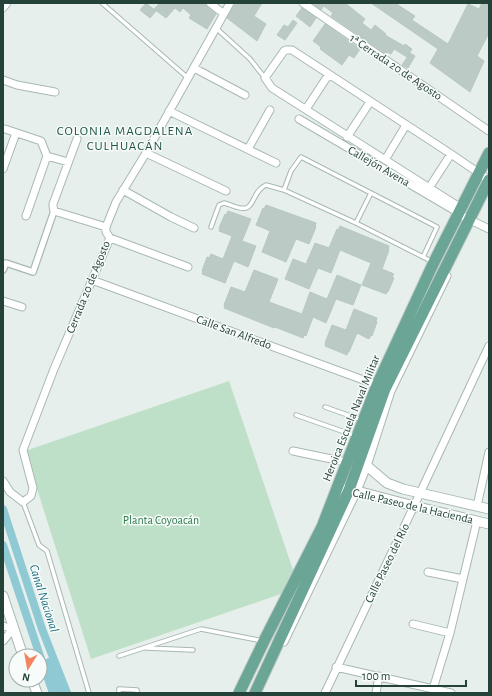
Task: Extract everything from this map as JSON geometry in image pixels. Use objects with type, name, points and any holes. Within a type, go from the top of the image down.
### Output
[{"type":"main road","name":"Heroica Escuela Naval Militar","points":[[239,693],[322,527],[377,385],[434,262],[489,153]]},
{"type":"main road","name":"Heroica Escuela Naval Militar","points":[[255,693],[353,491],[364,463],[385,389],[472,220],[489,180]]},
{"type":"street","points":[[3,8],[7,3]]},
{"type":"street","points":[[210,3],[224,14]]},
{"type":"street","name":"Cerrada 20 de Agosto","points":[[23,502],[31,496],[33,488],[23,450],[54,369],[110,238],[106,232],[106,227],[123,190],[230,3]]},
{"type":"street","name":"1ª Cerrada 20 de Agosto","points":[[303,3],[489,131]]},
{"type":"street","points":[[489,180],[479,172],[289,49],[284,51],[265,78],[272,88],[429,188],[459,212],[489,229]]},
{"type":"street","points":[[194,68],[246,95]]},
{"type":"street","points":[[306,109],[329,74]]},
{"type":"street","points":[[3,80],[17,85],[55,92]]},
{"type":"street","points":[[347,136],[370,102]]},
{"type":"street","points":[[248,148],[270,110]]},
{"type":"street","points":[[169,111],[248,148],[276,163]]},
{"type":"street","name":"Callejón Avena","points":[[298,119],[459,212]]},
{"type":"street","points":[[385,160],[406,125]]},
{"type":"street","points":[[5,129],[41,141],[47,156],[26,216]]},
{"type":"street","points":[[3,169],[16,133]]},
{"type":"street","points":[[3,270],[6,262],[33,272],[68,162],[77,139]]},
{"type":"street","points":[[146,152],[226,192]]},
{"type":"street","points":[[429,188],[451,154]]},
{"type":"street","points":[[47,156],[68,162]]},
{"type":"street","points":[[123,190],[194,228]]},
{"type":"street","name":"Heroica Escuela Naval Militar","points":[[472,220],[489,191]]},
{"type":"street","points":[[54,207],[106,227]]},
{"type":"street","points":[[110,238],[188,267]]},
{"type":"street","name":"Calle San Alfredo","points":[[92,280],[377,385]]},
{"type":"street","points":[[3,300],[22,307]]},
{"type":"street","name":"Calle Paseo del Río","points":[[325,693],[489,346]]},
{"type":"street","points":[[293,451],[346,462]]},
{"type":"street","points":[[477,506],[489,452]]},
{"type":"street","name":"Calle Paseo de la Hacienda","points":[[364,463],[387,483],[420,494],[489,509]]},
{"type":"street","points":[[3,481],[10,492],[23,502]]},
{"type":"street","name":"Calle Paseo de la Hacienda","points":[[337,488],[489,524]]},
{"type":"street","name":"Heroica Escuela Naval Militar","points":[[260,693],[353,491]]},
{"type":"street","points":[[433,689],[450,633],[477,521]]},
{"type":"street","points":[[428,572],[463,579]]},
{"type":"street","points":[[3,596],[20,648]]},
{"type":"street","points":[[413,624],[450,633]]},
{"type":"street","points":[[3,626],[14,629]]},
{"type":"street","points":[[3,641],[14,629]]},
{"type":"street","points":[[336,667],[451,693]]},
{"type":"street","points":[[376,693],[379,676]]},
{"type":"lane","points":[[102,3],[188,78]]},
{"type":"lane","points":[[216,28],[250,59],[265,78]]},
{"type":"lane","points":[[284,190],[291,171],[301,157],[437,227],[423,257]]},
{"type":"lane","points":[[210,227],[219,205],[224,203],[246,208],[250,206],[258,190],[266,185],[284,190],[356,223],[434,262]]},
{"type":"lane","points":[[356,223],[371,193]]},
{"type":"lane","points":[[325,407],[363,420]]},
{"type":"lane","points":[[296,415],[357,436]]},
{"type":"lane","points":[[23,502],[40,545],[47,552],[89,693]]},
{"type":"lane","points":[[119,656],[201,629],[264,641]]},
{"type":"lane","points":[[143,648],[193,650]]},
{"type":"lane","points":[[119,693],[119,689],[137,690],[137,693]]},
{"type":"green space","name":"Planta Coyoacán","points":[[229,381],[293,570],[281,594],[91,659],[25,451]]},
{"type":"building","points":[[146,3],[156,11],[150,18],[140,10]]},
{"type":"building","points":[[160,3],[205,3],[207,7],[216,14],[207,29],[189,18],[191,15],[183,8],[180,12],[175,8],[166,18],[154,9]]},
{"type":"building","points":[[236,3],[262,3],[254,16],[266,24],[257,41],[227,18]]},
{"type":"building","points":[[312,3],[345,3],[365,19],[362,23],[371,30],[375,25],[386,34],[385,35],[404,46],[405,44],[412,49],[407,57],[394,49],[391,54],[387,52],[386,54],[331,16],[333,13],[324,6],[321,10]]},
{"type":"building","points":[[371,3],[395,3],[415,16],[412,20],[448,44],[468,4],[479,9],[482,3],[489,3],[489,33],[477,56],[484,61],[470,92],[430,63],[438,49]]},
{"type":"building","points":[[302,8],[316,18],[310,27],[296,16]]},
{"type":"building","points":[[293,20],[297,23],[285,40],[277,35],[284,25],[288,27]]},
{"type":"building","points":[[325,24],[360,49],[354,58],[349,55],[342,65],[320,49],[321,47],[313,41]]},
{"type":"building","points":[[410,53],[415,56],[408,68],[402,65]]},
{"type":"building","points":[[266,205],[316,223],[316,227],[309,244],[296,239],[286,262],[262,252],[270,231],[256,225],[263,208],[264,209]]},
{"type":"building","points":[[228,211],[251,219],[242,241],[256,246],[248,267],[234,261],[225,283],[202,274],[202,271],[207,257],[209,258],[211,254],[223,259],[232,236],[219,231],[219,228],[225,214],[226,215]]},
{"type":"building","points":[[340,226],[389,246],[382,269],[394,274],[392,277],[394,278],[386,294],[362,285],[371,263],[340,250],[331,273],[318,268],[309,289],[285,279],[293,259],[306,264],[315,243],[329,248],[337,229],[338,230]]},
{"type":"building","points":[[254,270],[278,279],[269,302],[302,314],[310,292],[327,299],[337,275],[361,285],[353,305],[336,299],[326,323],[313,317],[306,336],[304,335],[303,338],[224,308],[231,287],[245,292]]},
{"type":"building","points":[[354,309],[377,318],[372,336],[371,335],[369,339],[357,333],[347,355],[325,346],[332,325],[346,330]]},
{"type":"waterway","name":"Canal Nacional","points":[[3,509],[42,629],[67,693]]},
{"type":"waterway","name":"Canal Nacional","points":[[3,545],[37,648]]},
{"type":"waterway","name":"Canal Nacional","points":[[49,662],[60,693]]},
{"type":"waterway","name":"Canal Nacional","points":[[48,679],[53,693]]},
{"type":"district","name":"COLONIA MAGDALENA CULHUACÁN","points":[[125,138]]}]
